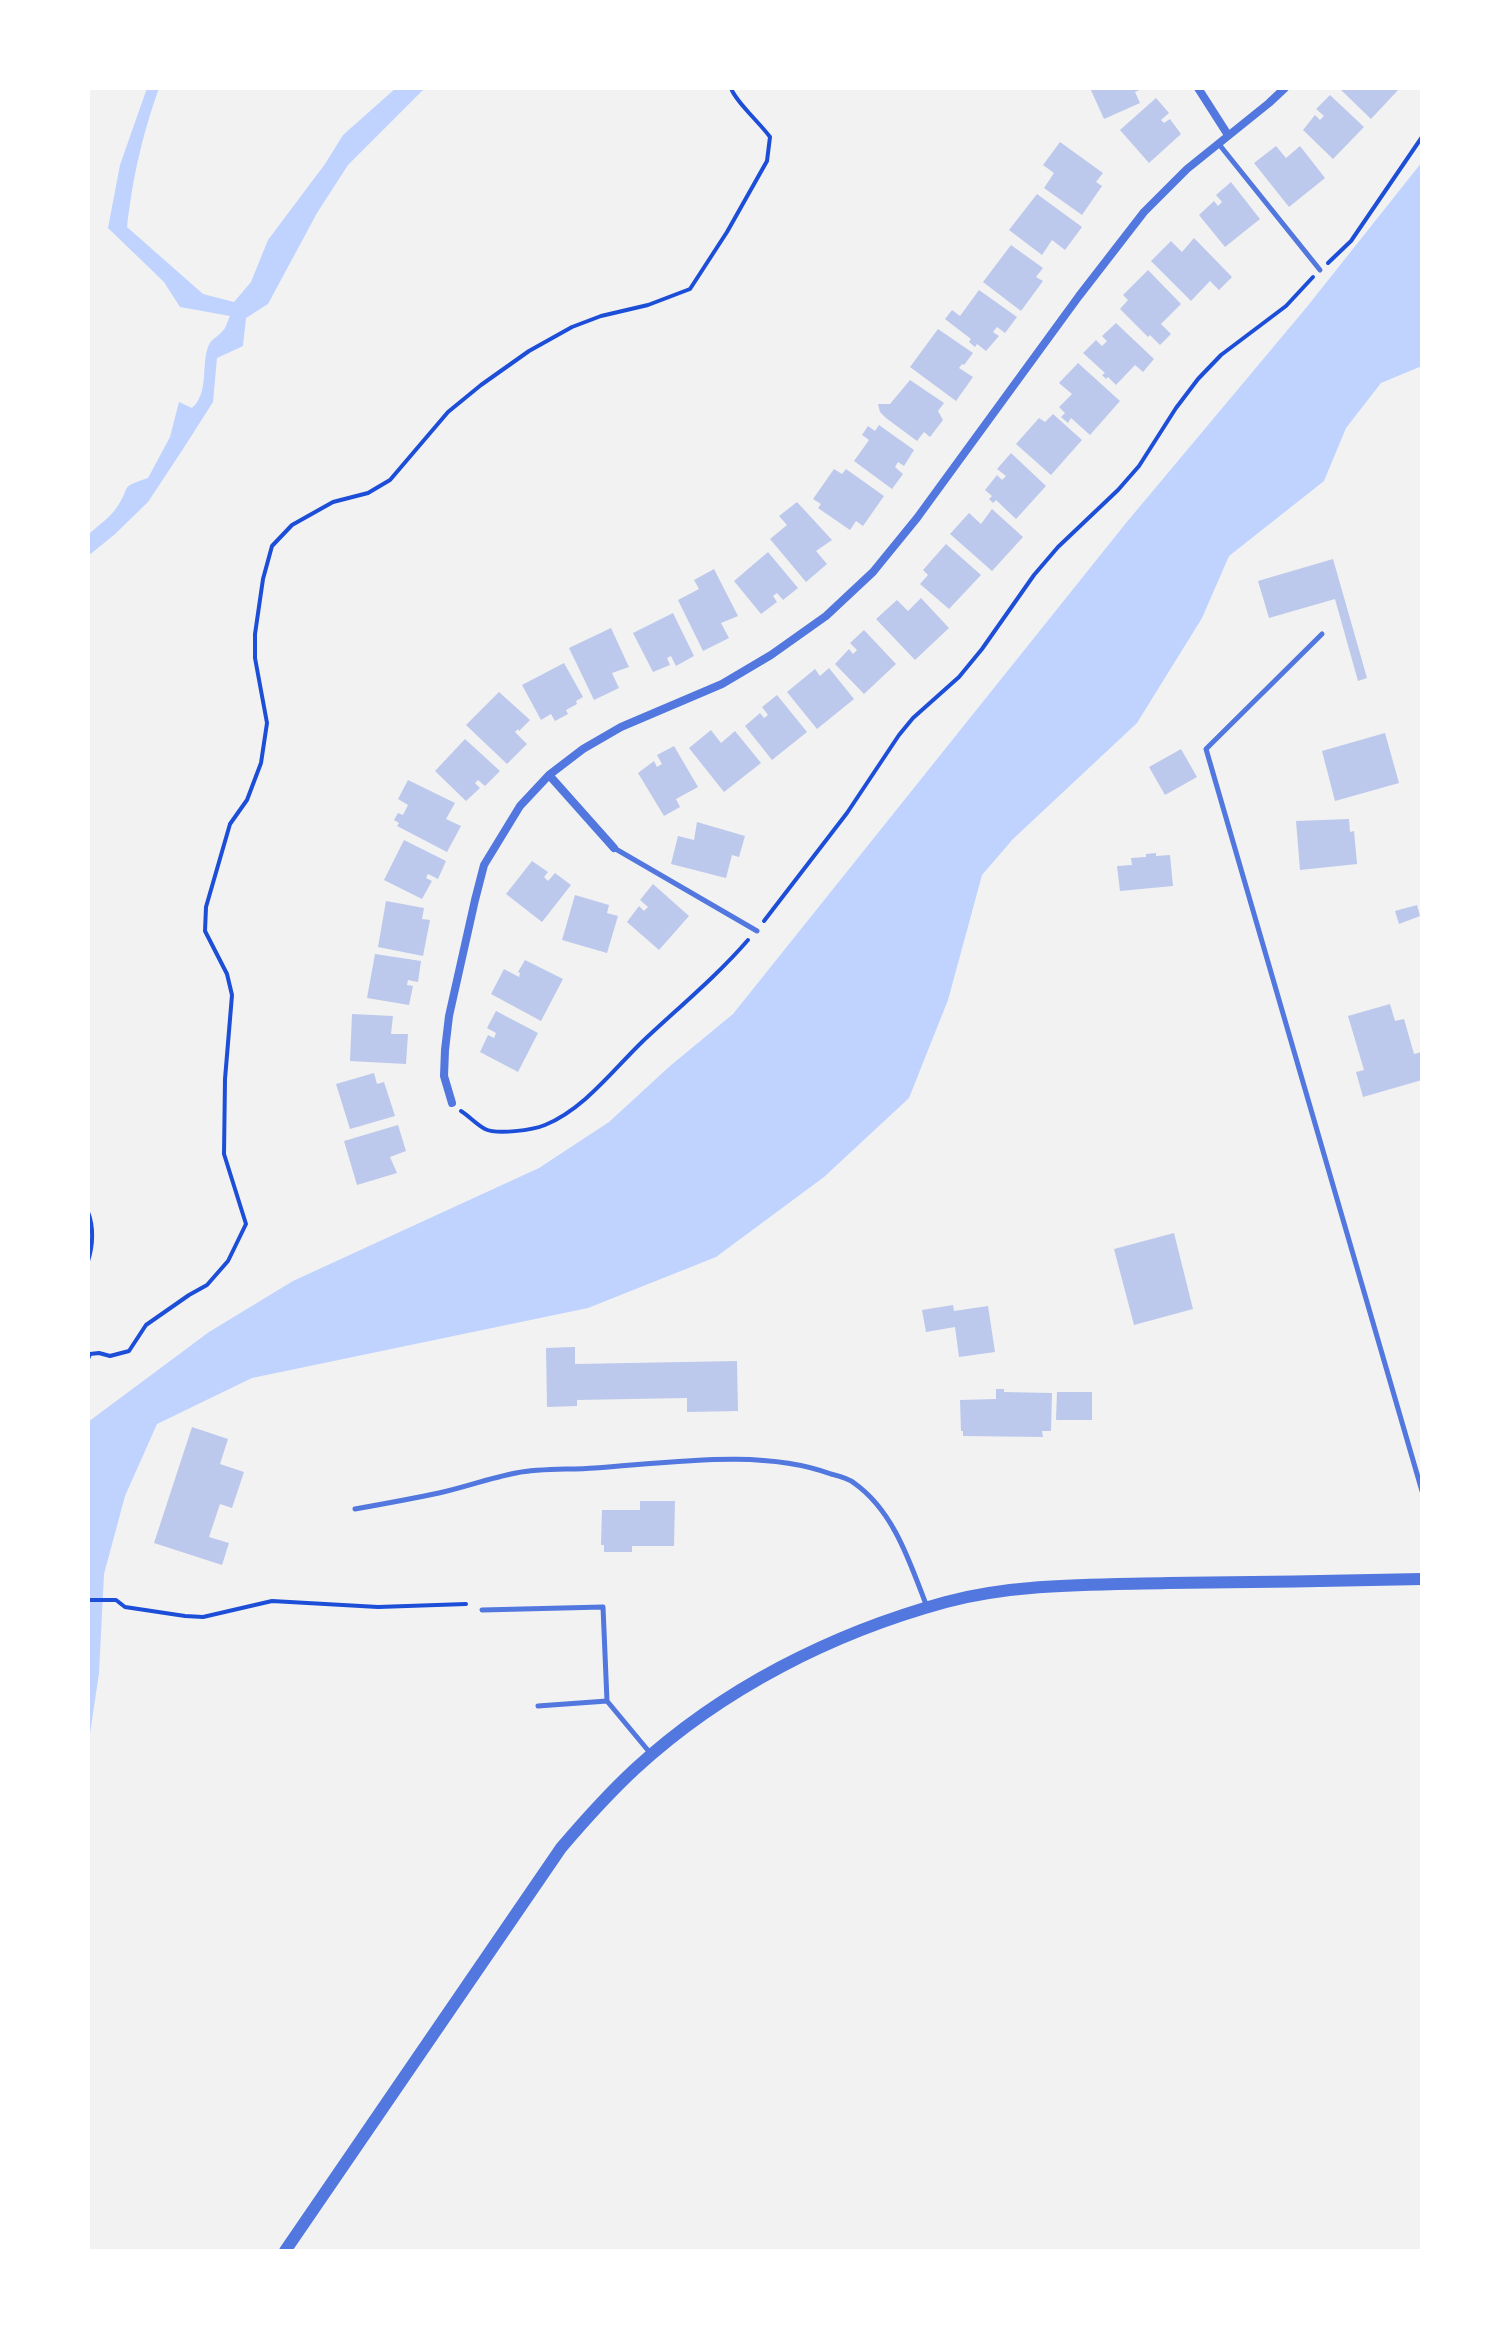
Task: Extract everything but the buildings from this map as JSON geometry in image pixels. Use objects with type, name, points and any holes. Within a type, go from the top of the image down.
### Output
[{"type":"street","points":[[1198,88],[1228,135]]},
{"type":"street","points":[[452,1103],[444,1076],[449,1016],[484,865],[520,806],[549,775],[583,749],[621,727],[722,684],[771,655],[826,616],[873,572],[917,518],[1144,212],[1187,169],[1285,88]]},
{"type":"street","points":[[549,775],[614,848]]},
{"type":"street","points":[[285,2251],[561,1848],[597,1807],[652,1755],[710,1710],[797,1658],[840,1638],[928,1608],[978,1596],[1069,1585],[1422,1579]]},
{"type":"lane","points":[[1217,143],[1320,270]]},
{"type":"lane","points":[[1322,634],[1206,749],[1422,1491]]},
{"type":"lane","points":[[614,848],[757,931]]},
{"type":"lane","points":[[355,1509],[436,1494],[514,1473],[545,1469],[593,1469],[675,1460],[722,1459],[815,1467],[853,1482],[883,1510],[902,1544],[928,1608]]},
{"type":"lane","points":[[482,1610],[603,1607],[607,1701],[652,1755]]},
{"type":"lane","points":[[538,1706],[607,1701]]},
{"type":"path","points":[[89,1354],[110,1356],[129,1351],[146,1325],[207,1285],[228,1261],[246,1224],[224,1154],[225,1079],[232,995],[227,974],[205,931],[206,907],[230,824],[247,800],[261,763],[267,723],[255,658],[255,634],[263,579],[272,546],[292,525],[333,502],[368,493],[390,480],[448,412],[529,351],[586,321],[648,305],[690,289],[767,161],[770,137],[734,96],[731,88]]},
{"type":"path","points":[[452,1103],[487,1131],[543,1126],[586,1097],[725,968],[847,813],[913,718],[959,677],[1034,575],[1139,466],[1198,379],[1221,355],[1286,306],[1351,241],[1422,137]]},
{"type":"path","points":[[88,1212],[92,1251],[88,1261]]},
{"type":"path","points":[[88,1600],[116,1600],[125,1607],[203,1617],[272,1601],[378,1607],[466,1604]]},
{"type":"water","points":[[147,88],[159,88],[139,156],[127,227],[203,294],[234,302],[251,282],[268,240],[343,135],[396,88],[425,88],[348,165],[317,213],[268,304],[246,318],[243,346],[217,358],[213,402],[148,502],[88,556],[88,535],[114,511],[129,486],[148,478],[170,437],[179,402],[192,408],[197,402],[203,387],[208,347],[225,328],[230,316],[180,307],[164,282],[108,228],[120,165]]},
{"type":"water","points":[[1422,162],[1422,366],[1381,383],[1346,428],[1324,481],[1229,556],[1202,618],[1137,723],[1013,839],[982,875],[948,1000],[909,1098],[824,1177],[716,1257],[588,1308],[252,1378],[157,1424],[125,1496],[104,1574],[99,1673],[88,1747],[88,1422],[209,1332],[293,1281],[539,1168],[609,1122],[733,1014],[1126,523],[1306,308]]}]
